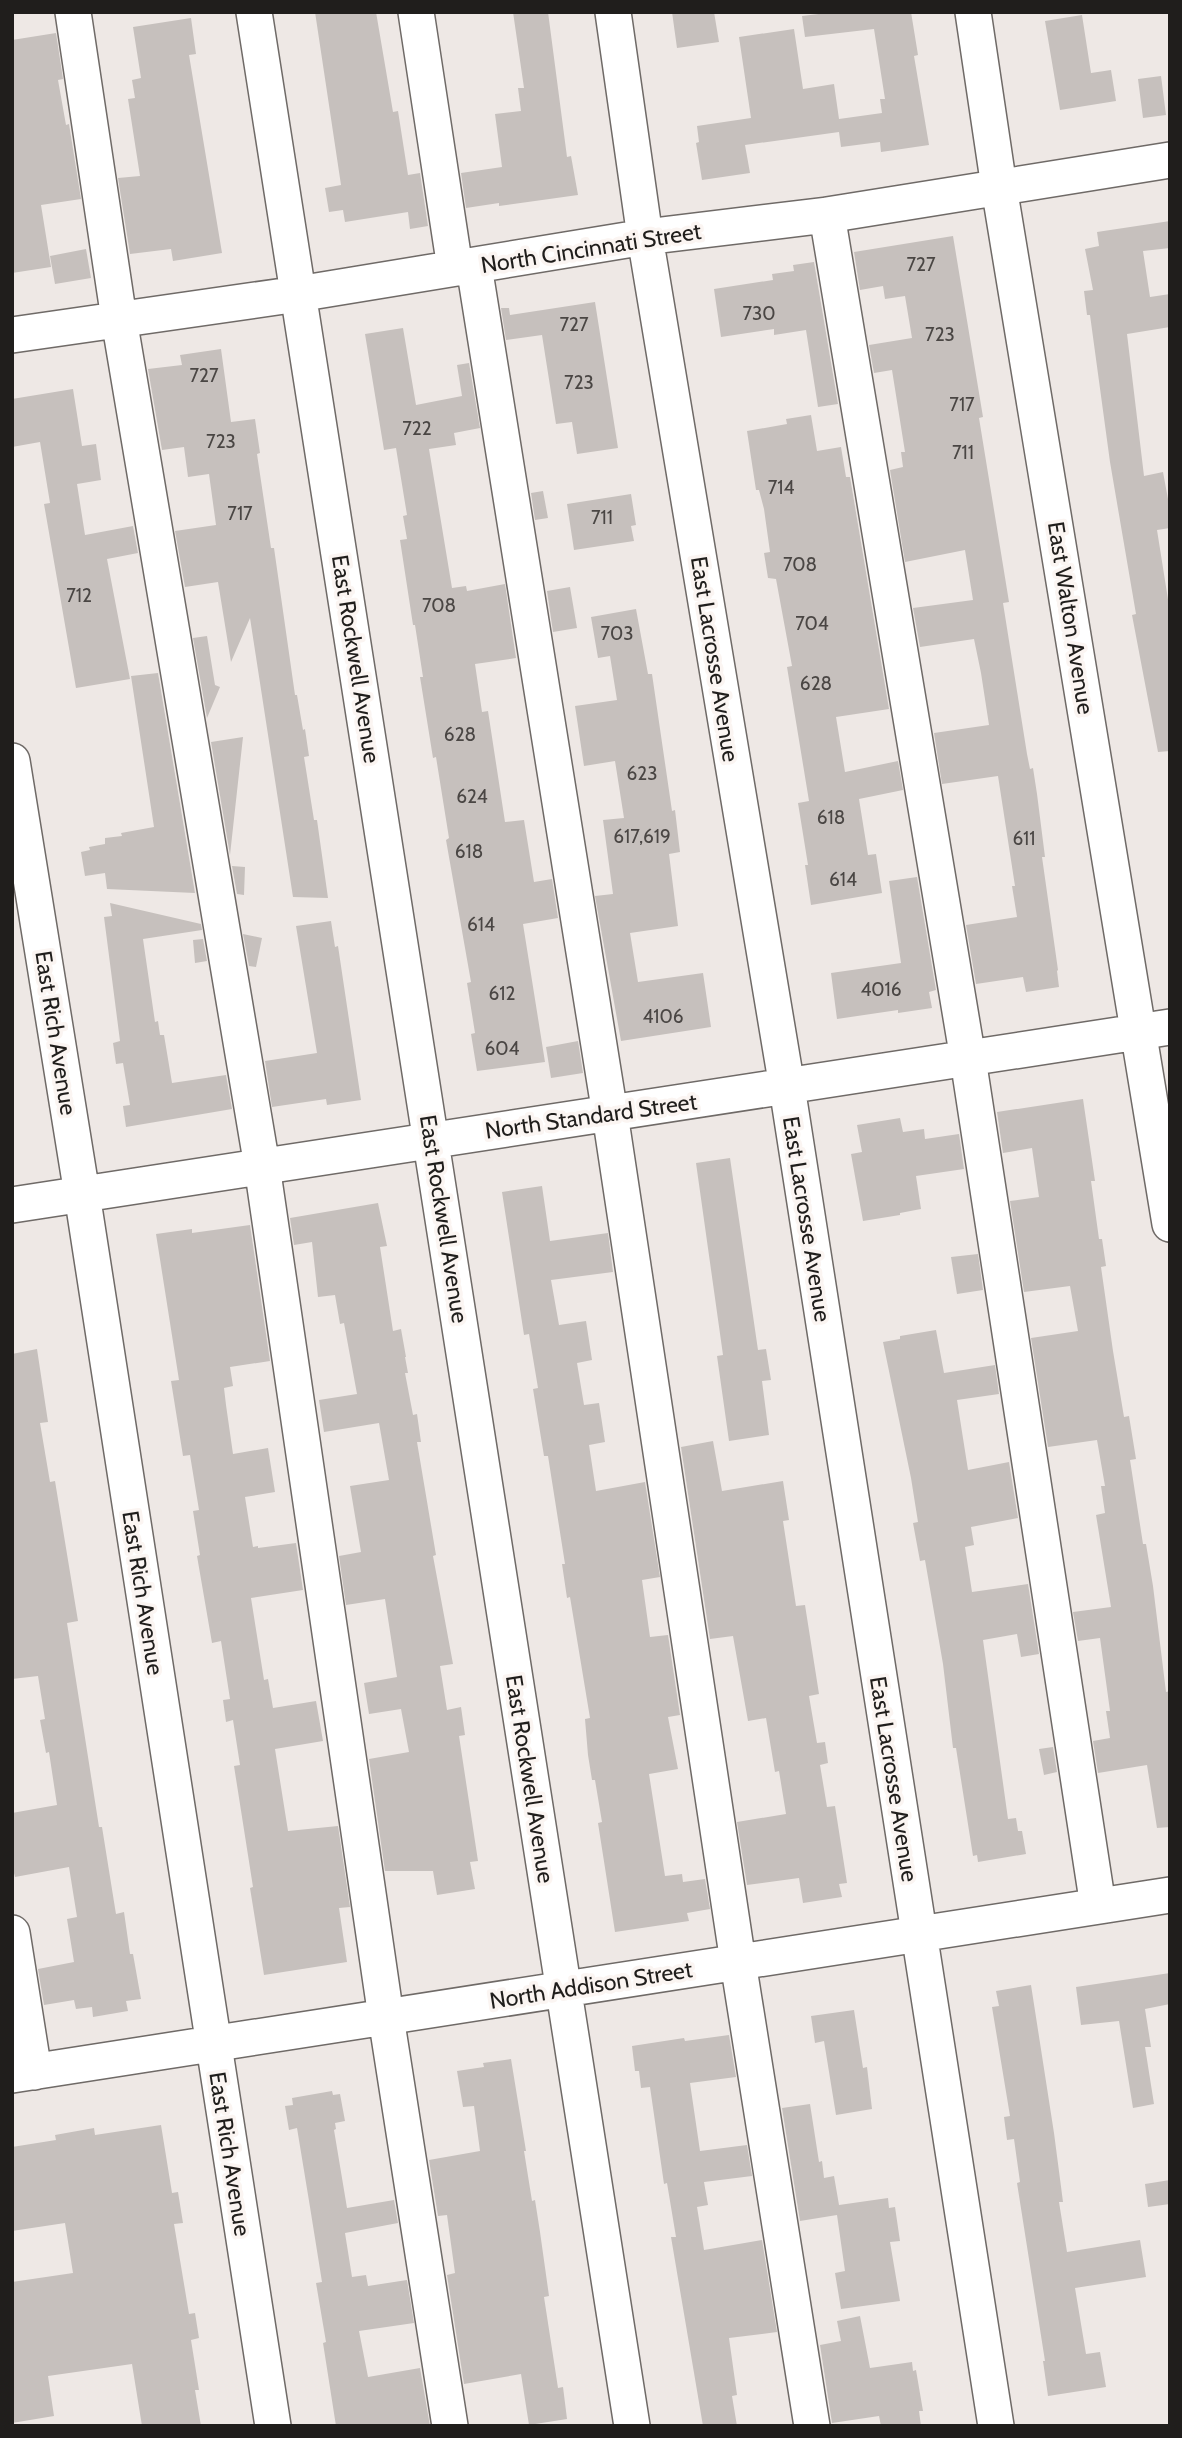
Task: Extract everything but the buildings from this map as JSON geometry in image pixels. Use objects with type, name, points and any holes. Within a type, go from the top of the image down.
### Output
[{"type":"street","points":[[73,12],[119,319],[262,1166],[386,2017],[450,2426]]},
{"type":"street","name":"East Rockwell Avenue","points":[[254,12],[632,2426]]},
{"type":"street","points":[[416,12],[465,267],[610,1114],[738,1962],[812,2426]]},
{"type":"street","name":"East Lacrosse Avenue","points":[[612,12],[645,237],[787,1087],[996,2426]]},
{"type":"street","name":"East Walton Avenue","points":[[972,12],[999,187],[1154,1029],[1170,1224]]},
{"type":"street","name":"North Cincinnati Street","points":[[12,335],[298,294],[645,237],[827,215],[1170,160]]},
{"type":"street","points":[[827,215],[968,1059],[1098,1906]]},
{"type":"street","name":"East Rich Avenue","points":[[12,761],[273,2426]]},
{"type":"street","name":"North Standard Street","points":[[12,1205],[1154,1029]]},
{"type":"street","name":"North Addison Street","points":[[23,2073],[1170,1895]]},
{"type":"street","points":[[12,1933],[23,2073]]}]
